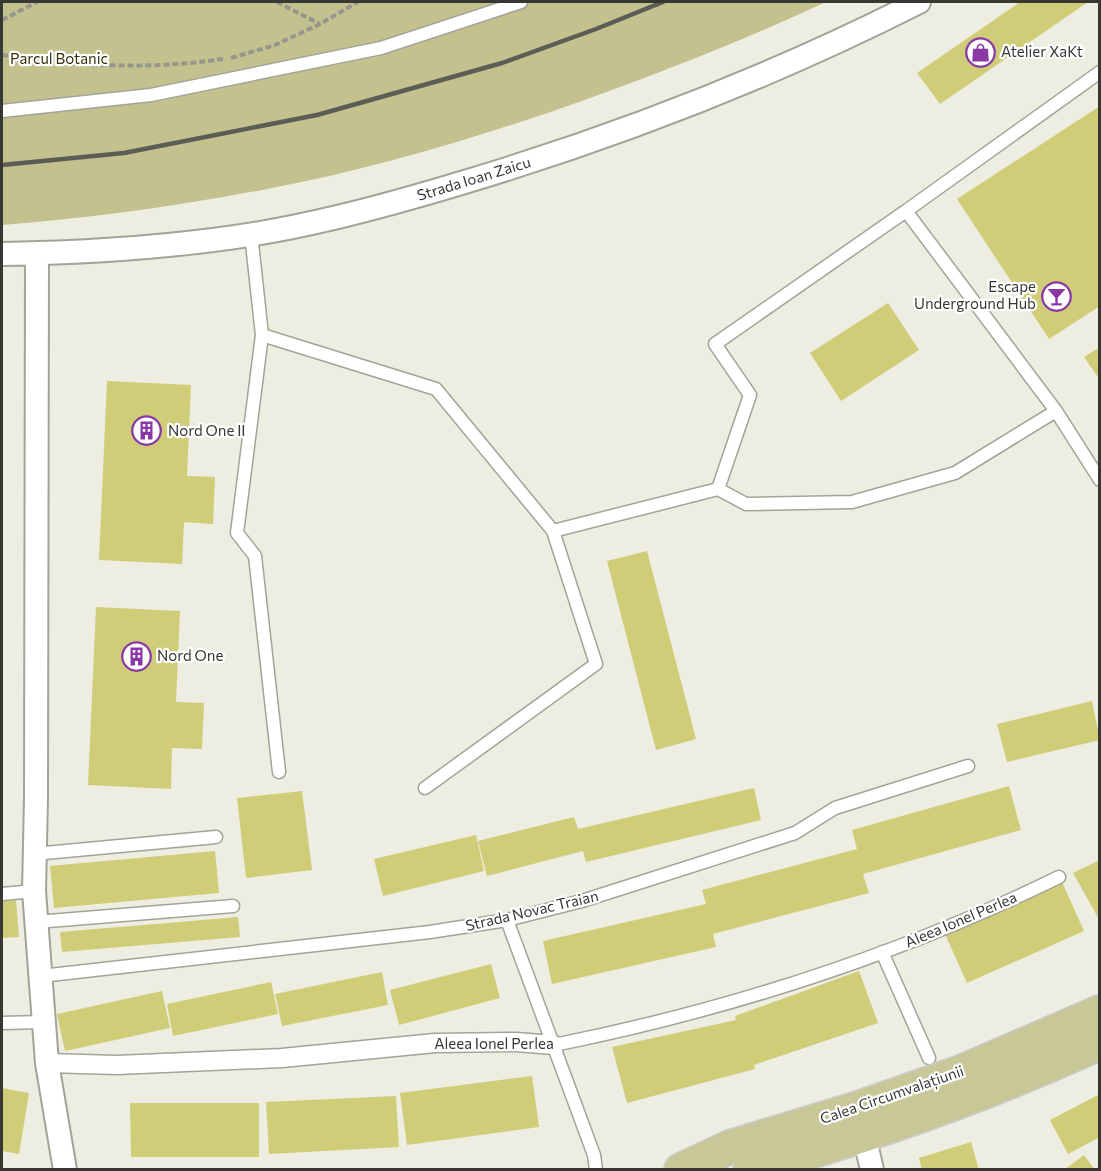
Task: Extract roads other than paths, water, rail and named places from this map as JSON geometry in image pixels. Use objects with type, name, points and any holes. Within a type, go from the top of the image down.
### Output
[{"type":"main road","name":"Calea Circumvalațiunii","points":[[750,1170],[861,1121],[982,1063],[1100,1012]]},
{"type":"main road","name":"Calea Circumvalațiunii","points":[[681,1170],[730,1147],[861,1121],[1013,1080],[1100,1042]]},
{"type":"street","name":"Strada Ioan Zaicu","points":[[2,254],[124,249],[215,240],[349,213],[422,195],[566,150],[654,118],[766,74],[919,2]]},
{"type":"street","points":[[37,253],[34,891],[47,1063],[65,1170]]},
{"type":"street","name":"Aleea Ionel Perlea","points":[[47,1063],[117,1065],[282,1058],[435,1043],[516,1042],[554,1045]]},
{"type":"street","points":[[861,1121],[872,1170]]},
{"type":"lane","points":[[2,111],[151,96],[381,48],[521,2]]},
{"type":"lane","points":[[718,489],[750,395],[715,344],[1100,72]]},
{"type":"lane","points":[[906,211],[1056,411],[1100,480]]},
{"type":"lane","points":[[251,234],[262,335],[237,533],[255,556],[279,772]]},
{"type":"lane","points":[[262,335],[436,389],[553,531],[596,664],[425,788]]},
{"type":"lane","points":[[553,531],[718,489],[746,504],[852,502],[955,473],[1056,411]]},
{"type":"lane","name":"Strada Novac Traian","points":[[40,976],[449,930],[507,920],[582,901],[795,833],[835,808],[968,766]]},
{"type":"lane","points":[[34,854],[216,837]]},
{"type":"lane","name":"Aleea Ionel Perlea","points":[[554,1045],[695,1013],[800,981],[949,927],[1059,878]]},
{"type":"lane","points":[[2,894],[34,891]]},
{"type":"lane","points":[[36,922],[233,906]]},
{"type":"lane","points":[[507,920],[594,1155],[596,1170]]},
{"type":"lane","points":[[882,952],[929,1058]]},
{"type":"lane","points":[[2,1023],[44,1022]]},
{"type":"railway","points":[[2,165],[124,153],[317,115],[502,63],[663,2]]},
{"type":"place","name":"Atelier XaKt","points":[[980,52]]},
{"type":"place","name":"Escape Underground Hub","points":[[1057,296]]},
{"type":"place","name":"Nord One II","points":[[147,431]]},
{"type":"place","name":"Nord One","points":[[136,656]]},
{"type":"park label","name":"Parcul Botanic","points":[[59,59]]}]
